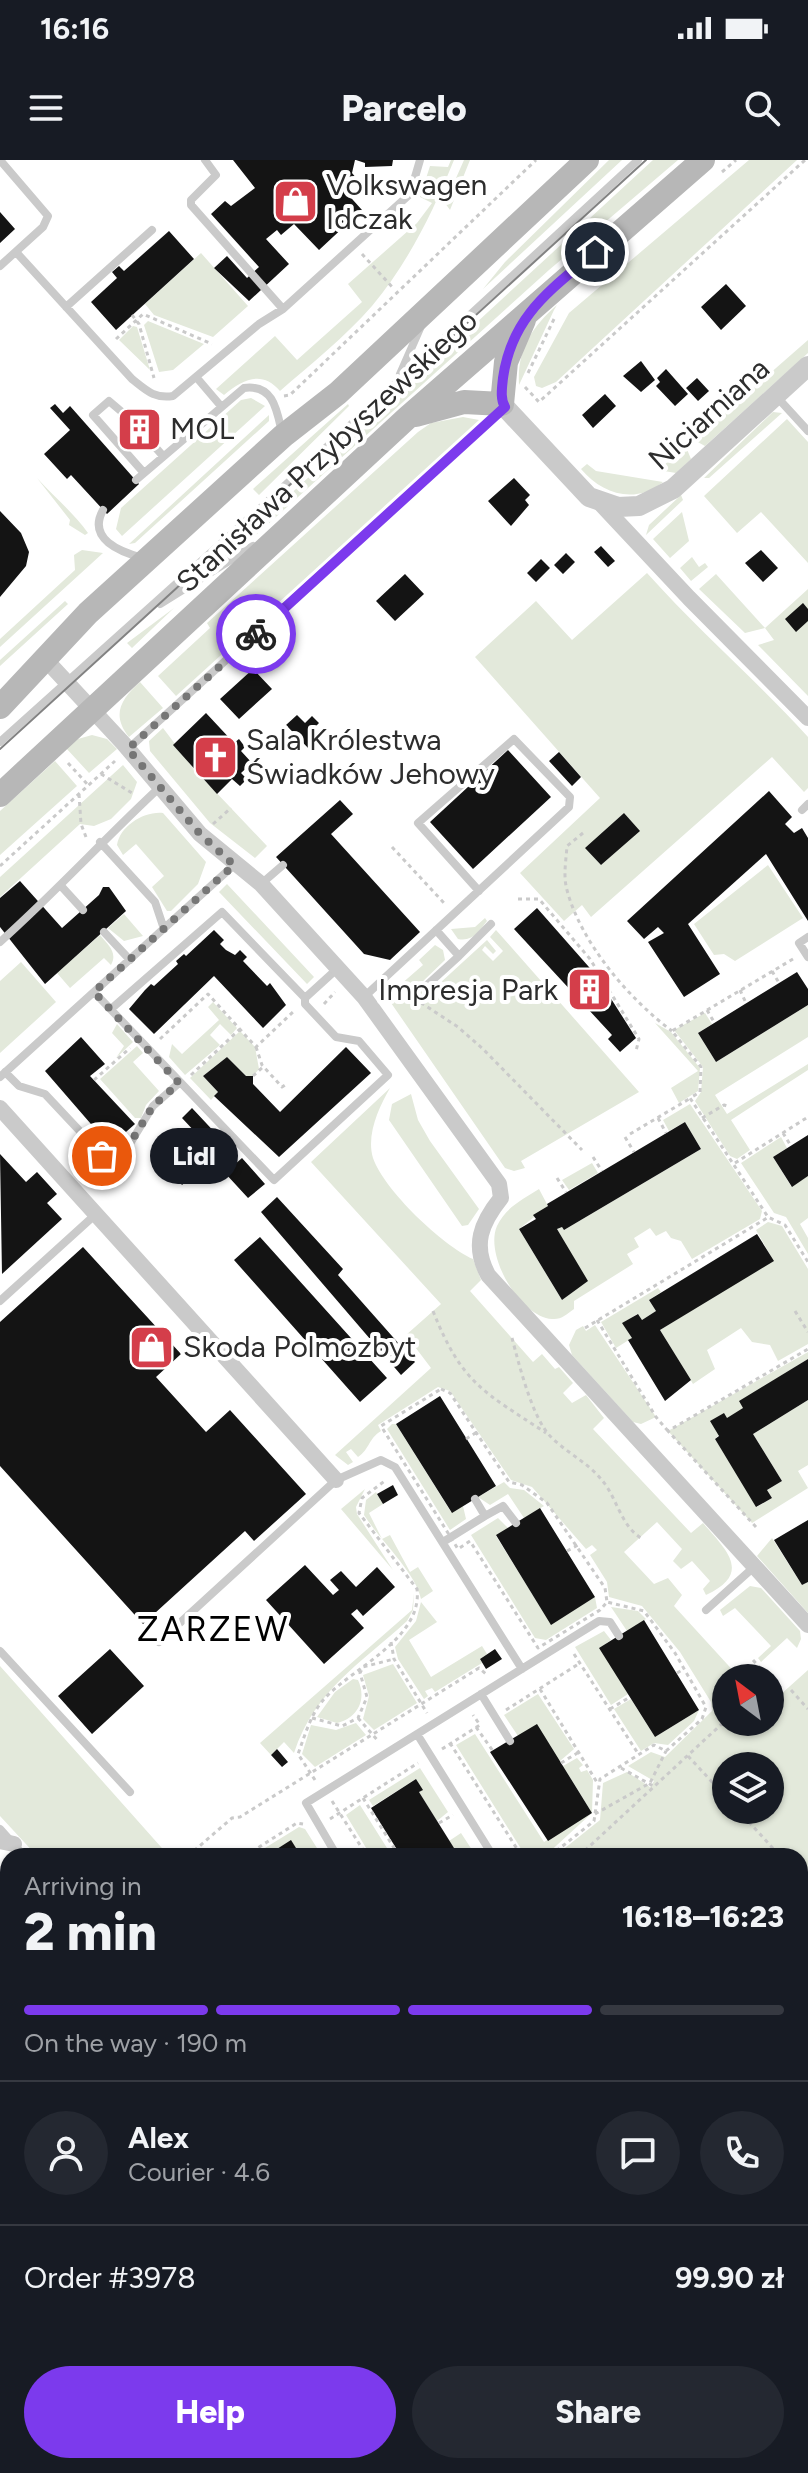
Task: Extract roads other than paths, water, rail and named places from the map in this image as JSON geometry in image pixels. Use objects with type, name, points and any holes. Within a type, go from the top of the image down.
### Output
[{"type":"main road","name":"Stanisława Przybyszewskiego","points":[[0,707],[88,613],[283,436],[338,393],[587,160]]},
{"type":"main road","name":"Stanisława Przybyszewskiego","points":[[0,795],[290,525],[531,307],[708,170]]},
{"type":"main road","points":[[407,418],[449,405],[504,405],[506,362],[531,307]]},
{"type":"street","name":"Niciarniana","points":[[600,503],[618,507],[657,499],[808,366]]},
{"type":"street","points":[[504,405],[576,486],[600,503],[808,718]]},
{"type":"street","points":[[46,660],[128,749],[156,791],[234,865],[261,884],[364,997],[499,1184],[501,1198],[488,1213],[480,1233],[481,1262],[488,1275],[808,1625]]},
{"type":"street","points":[[0,1108],[336,1480]]},
{"type":"lane","points":[[0,160],[48,216],[43,227],[0,266]]},
{"type":"lane","points":[[205,160],[216,175],[191,200],[191,205],[283,309]]},
{"type":"lane","points":[[16,252],[105,350],[152,395],[161,398],[173,396],[283,309],[410,194],[420,160]]},
{"type":"lane","points":[[0,742],[142,616],[638,160]]},
{"type":"lane","points":[[66,307],[152,230]]},
{"type":"lane","points":[[383,394],[403,370],[426,312]]},
{"type":"lane","points":[[197,378],[220,405]]},
{"type":"lane","points":[[136,480],[220,405],[244,388],[260,389],[276,403],[283,436]]},
{"type":"lane","points":[[776,396],[808,431]]},
{"type":"lane","points":[[129,418],[114,402],[105,402],[94,412],[93,419],[144,473]]},
{"type":"lane","points":[[128,749],[504,405]]},
{"type":"lane","points":[[149,440],[163,456]]},
{"type":"lane","points":[[103,510],[98,520],[104,540],[115,549],[148,559]]},
{"type":"lane","points":[[142,616],[290,525]]},
{"type":"lane","points":[[364,997],[479,891],[569,807],[570,797],[514,739],[418,823],[479,891]]},
{"type":"lane","points":[[0,942],[62,887],[97,845],[156,791]]},
{"type":"lane","points":[[97,845],[155,902],[164,929]]},
{"type":"lane","points":[[182,1082],[151,1109],[131,1142],[112,1159],[106,1159],[45,1094],[19,1086],[2,1075],[234,865]]},
{"type":"lane","points":[[261,884],[283,865]]},
{"type":"lane","points":[[62,887],[83,910]]},
{"type":"lane","points":[[94,992],[271,1177],[278,1179],[388,1075],[359,1041],[336,1037],[305,1004],[305,998],[222,912],[111,1009]]},
{"type":"lane","points":[[426,986],[491,924]]},
{"type":"lane","points":[[436,930],[459,956]]},
{"type":"lane","points":[[104,932],[130,960]]},
{"type":"lane","points":[[808,937],[799,943],[808,956]]},
{"type":"lane","points":[[305,998],[338,968]]},
{"type":"lane","points":[[0,1301],[96,1214]]},
{"type":"lane","points":[[159,1642],[336,1480],[374,1461],[386,1461],[403,1470],[443,1542],[522,1669]]},
{"type":"lane","points":[[475,1499],[485,1516]]},
{"type":"lane","points":[[443,1542],[503,1506],[516,1523]]},
{"type":"lane","points":[[706,1610],[754,1567]]},
{"type":"lane","points":[[332,1848],[306,1803],[522,1669],[564,1637],[605,1620],[619,1636]]},
{"type":"lane","points":[[0,1651],[130,1792]]},
{"type":"lane","points":[[481,1694],[510,1741]]},
{"type":"lane","points":[[417,1734],[488,1848]]},
{"type":"lane","points":[[0,1829],[13,1847]]},
{"type":"tram line","points":[[0,749],[646,160]]},
{"type":"place","name":"Volkswagen Idczak","points":[[295,202]]},
{"type":"place","name":"MOL","points":[[139,429]]},
{"type":"place","name":"Sala Królestwa Świadków Jehowy","points":[[215,757]]},
{"type":"place","name":"Impresja Park","points":[[589,990]]},
{"type":"place","name":"Lidl","points":[[102,1156]]},
{"type":"place","name":"Skoda Polmozbyt","points":[[152,1347]]},
{"type":"district","name":"ZARZEW","points":[[213,1629]]}]
